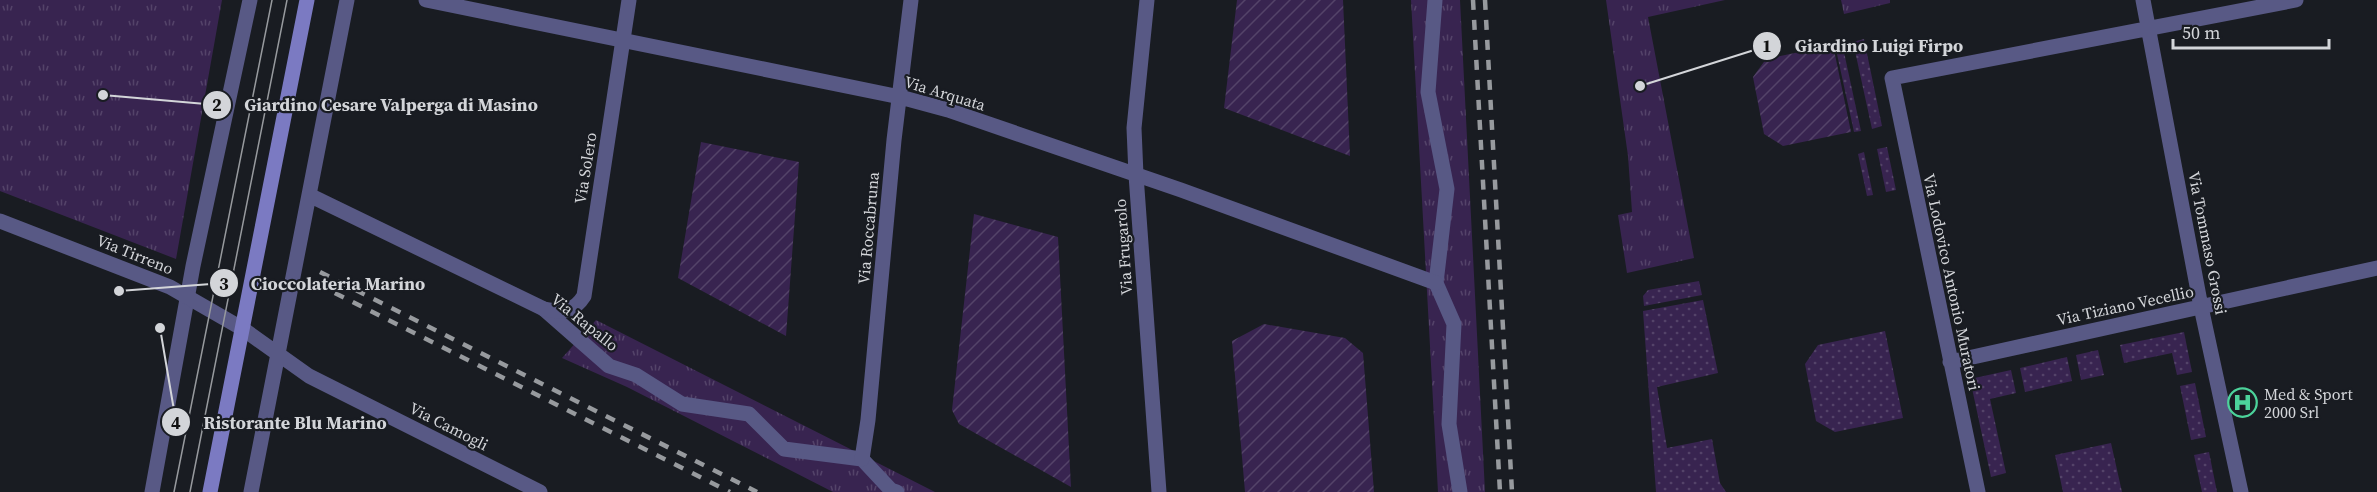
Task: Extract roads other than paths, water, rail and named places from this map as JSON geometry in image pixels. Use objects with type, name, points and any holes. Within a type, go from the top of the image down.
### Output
[{"type":"main road","points":[[210,492],[307,0]]},
{"type":"street","points":[[152,492],[187,297],[250,0]]},
{"type":"street","points":[[251,492],[347,0]]},
{"type":"street","name":"Via Arquata","points":[[426,0],[900,97],[948,110],[1436,283]]},
{"type":"street","name":"Via Solero","points":[[544,309],[559,312],[570,310],[579,304],[584,296],[629,0]]},
{"type":"street","name":"Via Roccabruna","points":[[862,459],[868,420],[893,152],[911,0]]},
{"type":"street","name":"Via Frugarolo","points":[[1147,0],[1134,128],[1159,492]]},
{"type":"street","points":[[1435,0],[1428,92],[1447,189],[1436,283],[1454,324],[1449,423],[1461,492]]},
{"type":"street","name":"Via Tommaso Grossi","points":[[2143,0],[2201,307],[2241,492]]},
{"type":"street","points":[[2148,27],[2296,0]]},
{"type":"street","name":"Via Lodovico Antonio Muratori","points":[[1978,492],[1892,78],[2148,27]]},
{"type":"street","name":"Via Rapallo","points":[[309,195],[544,309],[609,366],[636,375],[682,404],[749,414],[784,449],[862,459]]},
{"type":"street","name":"Via Tirreno","points":[[0,221],[170,287],[243,328],[279,355]]},
{"type":"street","name":"Via Tiziano Vecellio","points":[[1950,362],[2377,268]]},
{"type":"street","name":"Via Camogli","points":[[279,355],[309,376],[540,492]]},
{"type":"street","points":[[862,459],[891,490],[897,492]]},
{"type":"tram line","points":[[174,492],[272,0]]},
{"type":"tram line","points":[[190,492],[287,0]]},
{"type":"railway","points":[[1473,0],[1500,492]]},
{"type":"railway","points":[[1485,0],[1512,492]]},
{"type":"railway","points":[[320,272],[757,492]]},
{"type":"railway","points":[[317,284],[730,492]]},
{"type":"place","name":"Giardino Luigi Firpo","points":[[1640,86]]},
{"type":"place","name":"Giardino Cesare Valperga di Masino","points":[[103,95]]},
{"type":"place","name":"Cioccolateria Marino","points":[[119,291]]},
{"type":"place","name":"Ristorante Blu Marino","points":[[160,328]]},
{"type":"place","name":"Med & Sport 2000 Srl","points":[[2243,403]]}]
